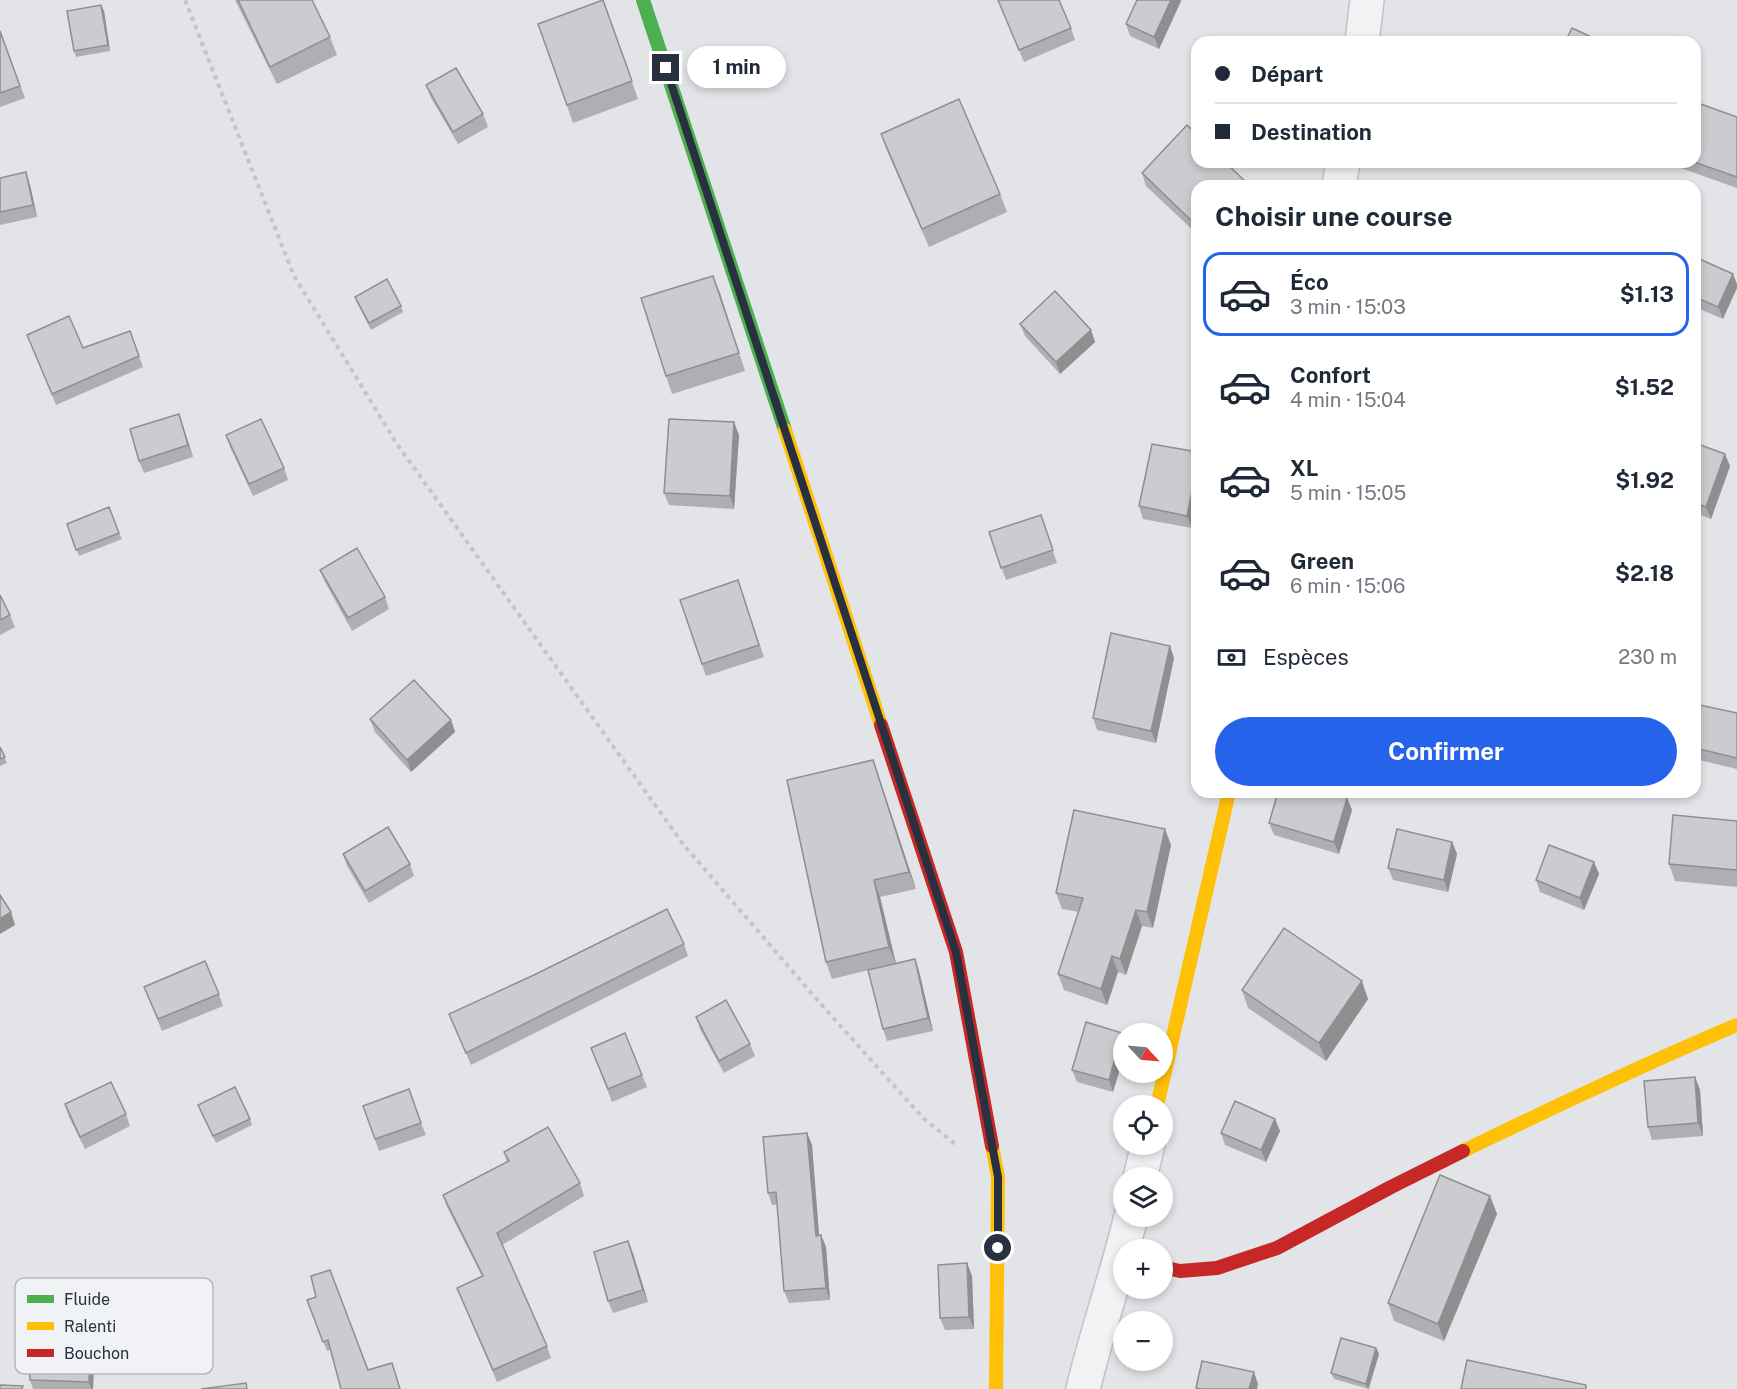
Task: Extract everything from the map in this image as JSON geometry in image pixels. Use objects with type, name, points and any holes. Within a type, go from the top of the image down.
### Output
[{"type":"main road","points":[[644,0],[956,952],[998,1177],[996,1389]]},
{"type":"main road","points":[[1160,1095],[1228,798]]},
{"type":"main road","points":[[1173,1269],[1217,1268],[1277,1248],[1391,1186],[1557,1105],[1656,1059],[1737,1025]]},
{"type":"street","points":[[1363,36],[1368,0]]},
{"type":"street","points":[[1083,1389],[1094,1343],[1113,1285]]},
{"type":"path","points":[[185,0],[294,276],[397,444],[683,844],[819,1002],[923,1118],[998,1177]]},
{"type":"building","points":[[238,0],[312,0],[330,37],[270,67]]},
{"type":"building","points":[[603,0],[632,81],[567,105],[538,24]]},
{"type":"building","points":[[998,0],[1059,0],[1071,28],[1019,50]]},
{"type":"building","points":[[1137,0],[1171,0],[1154,37],[1126,24]]},
{"type":"building","points":[[101,5],[108,45],[74,51],[67,11]]},
{"type":"building","points":[[1572,28],[1589,36],[1568,36]]},
{"type":"building","points":[[0,31],[20,86],[0,93]]},
{"type":"building","points":[[456,68],[483,114],[453,132],[426,85]]},
{"type":"building","points":[[959,99],[1000,194],[922,229],[881,134]]},
{"type":"building","points":[[1701,104],[1737,117],[1737,177],[1701,164]]},
{"type":"building","points":[[1187,125],[1191,129],[1191,168],[1231,168],[1244,180],[1191,180],[1191,220],[1142,173]]},
{"type":"building","points":[[26,172],[33,205],[0,212],[0,178]]},
{"type":"building","points":[[1701,260],[1733,274],[1718,307],[1701,300]]},
{"type":"building","points":[[713,276],[739,353],[666,376],[641,298]]},
{"type":"building","points":[[387,279],[401,306],[369,323],[355,297]]},
{"type":"building","points":[[1055,291],[1091,330],[1056,362],[1020,324]]},
{"type":"building","points":[[69,316],[83,348],[130,331],[139,356],[52,394],[27,335]]},
{"type":"building","points":[[179,414],[188,445],[139,461],[130,429]]},
{"type":"building","points":[[261,419],[284,468],[249,484],[226,435]]},
{"type":"building","points":[[669,419],[734,422],[730,496],[664,493]]},
{"type":"building","points":[[1152,444],[1191,451],[1191,496],[1187,516],[1139,506]]},
{"type":"building","points":[[1701,445],[1725,454],[1706,507],[1701,505]]},
{"type":"building","points":[[109,507],[119,533],[76,550],[67,524]]},
{"type":"building","points":[[1041,515],[1053,550],[1001,568],[989,532]]},
{"type":"building","points":[[357,548],[385,597],[348,618],[320,570]]},
{"type":"building","points":[[738,580],[759,645],[702,664],[680,600]]},
{"type":"building","points":[[0,595],[10,615],[0,620]]},
{"type":"building","points":[[1111,633],[1170,646],[1151,731],[1093,718]]},
{"type":"building","points":[[414,680],[451,720],[407,760],[370,719]]},
{"type":"building","points":[[1701,705],[1737,713],[1737,758],[1701,749]]},
{"type":"building","points":[[0,747],[5,757],[0,759]]},
{"type":"building","points":[[873,760],[909,872],[874,880],[889,947],[826,962],[787,780]]},
{"type":"building","points":[[1276,798],[1347,798],[1334,842],[1269,823]]},
{"type":"building","points":[[1074,810],[1165,829],[1147,912],[1136,910],[1120,959],[1112,956],[1101,989],[1058,974],[1083,898],[1056,893]]},
{"type":"building","points":[[1673,815],[1737,821],[1737,870],[1669,864]]},
{"type":"building","points":[[388,827],[410,864],[365,891],[343,854]]},
{"type":"building","points":[[1397,829],[1452,842],[1444,880],[1388,868]]},
{"type":"building","points":[[1549,845],[1594,862],[1580,898],[1536,880]]},
{"type":"building","points":[[0,895],[11,912],[0,919]]},
{"type":"building","points":[[667,909],[684,944],[466,1053],[449,1014]]},
{"type":"building","points":[[1284,928],[1362,981],[1319,1043],[1242,990]]},
{"type":"building","points":[[915,959],[928,1018],[883,1029],[868,970]]},
{"type":"building","points":[[205,961],[219,994],[158,1019],[144,987]]},
{"type":"building","points":[[726,1000],[750,1044],[719,1061],[696,1017]]},
{"type":"building","points":[[1086,1022],[1113,1030],[1113,1066],[1109,1080],[1072,1070]]},
{"type":"building","points":[[625,1033],[642,1075],[608,1089],[591,1048]]},
{"type":"building","points":[[1695,1077],[1698,1123],[1648,1127],[1644,1081]]},
{"type":"building","points":[[111,1082],[126,1114],[80,1137],[65,1104]]},
{"type":"building","points":[[235,1087],[250,1119],[213,1136],[198,1105]]},
{"type":"building","points":[[409,1089],[421,1123],[375,1139],[363,1106]]},
{"type":"building","points":[[1235,1101],[1275,1119],[1261,1150],[1221,1133]]},
{"type":"building","points":[[548,1127],[580,1183],[497,1233],[547,1346],[493,1370],[457,1288],[483,1276],[443,1195],[509,1161],[504,1152]]},
{"type":"building","points":[[807,1133],[816,1236],[821,1235],[826,1288],[784,1291],[776,1192],[768,1193],[763,1137]]},
{"type":"building","points":[[1440,1175],[1490,1196],[1438,1324],[1388,1303]]},
{"type":"building","points":[[628,1241],[643,1290],[608,1301],[594,1252]]},
{"type":"building","points":[[967,1263],[969,1317],[940,1318],[938,1265]]},
{"type":"building","points":[[330,1270],[368,1370],[392,1363],[400,1389],[341,1389],[328,1340],[323,1342],[307,1300],[316,1297],[311,1276]]},
{"type":"building","points":[[1341,1338],[1376,1348],[1366,1384],[1331,1373]]},
{"type":"building","points":[[1467,1360],[1586,1385],[1586,1389],[1461,1389]]},
{"type":"building","points":[[1202,1361],[1254,1372],[1249,1389],[1196,1388]]},
{"type":"building","points":[[30,1374],[89,1374],[89,1382],[30,1380]]},
{"type":"building","points":[[246,1383],[247,1389],[201,1389]]},
{"type":"building","points":[[0,1385],[23,1386],[22,1389],[0,1389]]},
{"type":"traffic: fast","points":[[643,0],[785,430]]},
{"type":"traffic: slow","points":[[785,430],[881,725]]},
{"type":"traffic: slow","points":[[1160,1095],[1228,798]]},
{"type":"traffic: slow","points":[[1463,1151],[1633,1070],[1737,1025]]},
{"type":"traffic: slow","points":[[992,1146],[998,1177],[996,1389]]},
{"type":"traffic: jam","points":[[881,725],[956,952],[992,1146]]},
{"type":"traffic: jam","points":[[1173,1269],[1217,1268],[1277,1248],[1463,1151]]},
{"type":"route","points":[[666,68],[956,952],[998,1177],[998,1248]]}]
